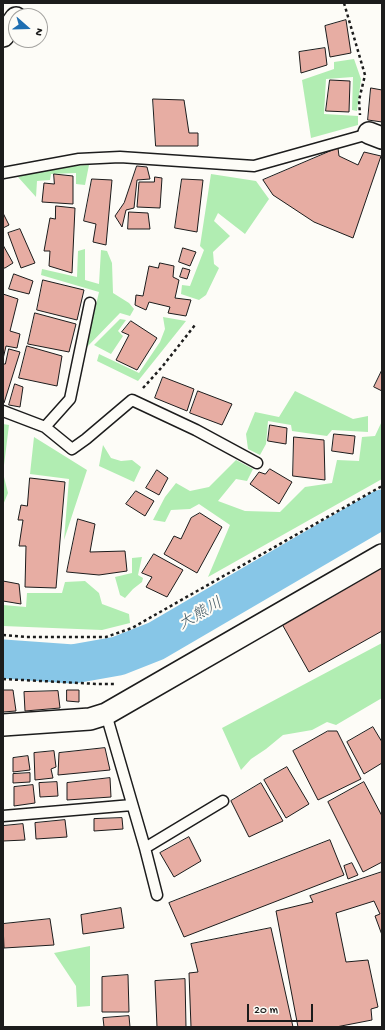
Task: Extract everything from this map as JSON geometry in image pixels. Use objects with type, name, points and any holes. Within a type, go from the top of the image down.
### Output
[{"type":"street","points":[[3,725],[90,719],[106,714],[382,554]]},
{"type":"lane","points":[[3,173],[79,159],[120,157],[254,166],[378,134]]},
{"type":"lane","points":[[45,427],[70,399],[90,303]]},
{"type":"lane","points":[[3,411],[45,427],[72,449],[132,400],[196,430],[257,463]]},
{"type":"lane","points":[[106,714],[157,895]]},
{"type":"lane","points":[[145,848],[223,800]]},
{"type":"lane","points":[[3,816],[132,805]]},
{"type":"path","points":[[344,3],[365,75],[359,100],[360,119],[378,134]]},
{"type":"path","points":[[132,400],[162,367],[195,325]]},
{"type":"path","points":[[3,635],[26,637],[106,637],[132,628],[382,486]]},
{"type":"path","points":[[3,679],[98,684],[122,683]]},
{"type":"green space","points":[[354,59],[361,79],[357,111],[352,110],[353,77],[326,79],[324,114],[358,116],[358,125],[311,138],[302,80],[334,69],[334,62]]},
{"type":"green space","points":[[89,165],[85,185],[76,184],[76,173],[51,174],[50,180],[37,181],[36,197],[18,177],[54,167]]},
{"type":"green space","points":[[211,174],[256,181],[269,199],[245,234],[218,213],[214,221],[230,236],[213,252],[214,264],[219,268],[206,295],[199,300],[181,294],[182,285],[190,286],[204,250],[200,246]]},
{"type":"green space","points":[[85,249],[85,280],[99,284],[101,250],[107,251],[112,263],[113,293],[129,303],[134,309],[130,316],[120,313],[86,348],[99,292],[41,275],[42,269],[77,277],[78,251]]},
{"type":"green space","points":[[163,317],[186,321],[138,381],[97,361],[99,354],[139,373],[160,342],[165,329]]},
{"type":"green space","points":[[120,319],[126,320],[118,331],[123,336],[111,354],[94,345]]},
{"type":"green space","points":[[295,391],[353,419],[368,416],[368,432],[332,430],[327,436],[292,431],[291,425],[268,421],[266,444],[260,455],[248,449],[246,434],[255,412],[279,417]]},
{"type":"green space","points":[[382,421],[382,479],[208,577],[230,525],[199,504],[190,509],[171,510],[165,522],[153,520],[165,497],[176,483],[190,491],[209,487],[236,460],[253,469],[247,481],[236,479],[218,501],[245,511],[280,512],[305,487],[332,483],[337,460],[359,461],[362,437],[375,436]]},
{"type":"green space","points":[[3,424],[9,425],[3,473]]},
{"type":"green space","points":[[34,437],[87,470],[64,540],[69,479],[30,474]]},
{"type":"green space","points":[[103,445],[111,458],[121,461],[132,460],[141,467],[134,482],[99,466]]},
{"type":"green space","points":[[3,473],[8,493],[3,505]]},
{"type":"green space","points":[[142,557],[138,575],[143,578],[142,582],[125,598],[120,595],[115,577],[132,573],[132,558]]},
{"type":"green space","points":[[85,581],[99,593],[102,604],[129,614],[130,623],[102,630],[3,626],[3,605],[26,607],[27,593],[62,593],[65,582]]},
{"type":"green space","points":[[382,643],[382,698],[336,725],[327,722],[312,730],[283,735],[251,759],[241,770],[222,728]]},
{"type":"green space","points":[[90,946],[90,1006],[77,1007],[76,986],[54,953]]},
{"type":"building","points":[[346,20],[351,53],[330,57],[325,26]]},
{"type":"building","points":[[325,48],[327,65],[301,73],[299,52]]},
{"type":"building","points":[[330,80],[350,81],[349,112],[326,111]]},
{"type":"building","points":[[371,88],[382,90],[382,122],[368,120]]},
{"type":"building","points":[[153,99],[184,100],[189,133],[198,133],[198,146],[156,146]]},
{"type":"building","points":[[338,148],[339,156],[358,165],[364,152],[381,156],[353,238],[314,222],[273,195],[263,180]]},
{"type":"building","points":[[137,166],[147,167],[150,179],[137,180],[134,208],[126,210],[122,227],[115,216],[124,203]]},
{"type":"building","points":[[54,174],[73,176],[73,204],[42,202],[44,183],[54,184]]},
{"type":"building","points":[[155,177],[162,178],[160,208],[137,207],[139,182],[154,182]]},
{"type":"building","points":[[92,179],[112,180],[106,245],[93,242],[96,224],[84,221]]},
{"type":"building","points":[[182,179],[203,180],[197,232],[175,228]]},
{"type":"building","points":[[56,206],[75,208],[72,273],[49,266],[50,251],[44,251],[50,218],[55,219]]},
{"type":"building","points":[[129,212],[148,213],[150,229],[128,229]]},
{"type":"building","points":[[3,213],[9,225],[3,228]]},
{"type":"building","points":[[20,229],[35,263],[21,268],[8,233]]},
{"type":"building","points":[[3,245],[13,263],[5,268],[3,268]]},
{"type":"building","points":[[183,248],[196,252],[190,266],[179,262]]},
{"type":"building","points":[[160,263],[174,266],[173,277],[179,280],[175,298],[191,300],[186,316],[168,313],[170,307],[149,302],[146,310],[135,305],[136,295],[143,296],[149,266],[158,268]]},
{"type":"building","points":[[183,268],[190,270],[187,279],[180,277]]},
{"type":"building","points":[[14,274],[33,281],[29,294],[9,289]]},
{"type":"building","points":[[43,280],[84,290],[77,320],[37,310]]},
{"type":"building","points":[[3,294],[18,299],[10,331],[20,334],[17,348],[6,346],[3,359]]},
{"type":"building","points":[[35,313],[76,324],[69,352],[28,344]]},
{"type":"building","points":[[131,321],[157,338],[137,370],[116,360],[129,335],[122,332]]},
{"type":"building","points":[[27,346],[62,356],[57,386],[19,378]]},
{"type":"building","points":[[9,349],[20,352],[4,403],[3,364],[5,364]]},
{"type":"building","points":[[382,370],[382,391],[374,387]]},
{"type":"building","points":[[163,377],[194,389],[187,411],[155,398]]},
{"type":"building","points":[[15,384],[23,387],[20,407],[9,405]]},
{"type":"building","points":[[198,391],[232,404],[222,425],[190,413]]},
{"type":"building","points":[[270,425],[287,428],[286,444],[268,441]]},
{"type":"building","points":[[334,434],[355,436],[353,454],[332,451]]},
{"type":"building","points":[[294,437],[324,440],[325,480],[293,476]]},
{"type":"building","points":[[270,469],[292,482],[279,504],[250,484],[259,472],[265,474]]},
{"type":"building","points":[[157,470],[168,478],[159,495],[146,488]]},
{"type":"building","points":[[30,478],[65,482],[56,588],[25,587],[26,546],[19,546],[23,520],[18,520],[21,505],[27,506]]},
{"type":"building","points":[[136,491],[154,501],[145,516],[126,504]]},
{"type":"building","points":[[200,513],[222,527],[197,573],[164,554],[174,536],[181,539],[191,518]]},
{"type":"building","points":[[78,519],[95,524],[90,552],[125,551],[127,571],[99,575],[67,572]]},
{"type":"building","points":[[154,554],[183,570],[167,597],[146,587],[152,577],[142,573]]},
{"type":"building","points":[[382,568],[382,631],[309,672],[282,624]]},
{"type":"building","points":[[3,581],[19,584],[21,604],[3,601]]},
{"type":"building","points":[[3,690],[13,690],[16,711],[3,712]]},
{"type":"building","points":[[67,690],[79,690],[79,702],[67,701]]},
{"type":"building","points":[[58,691],[60,708],[25,711],[24,692]]},
{"type":"building","points":[[373,727],[382,742],[382,763],[364,774],[347,742]]},
{"type":"building","points":[[328,731],[337,731],[361,779],[318,800],[293,751]]},
{"type":"building","points":[[105,748],[110,770],[58,775],[59,753]]},
{"type":"building","points":[[54,751],[56,767],[51,769],[53,778],[35,780],[34,753]]},
{"type":"building","points":[[28,756],[30,770],[13,772],[13,758]]},
{"type":"building","points":[[287,767],[309,804],[286,818],[264,780]]},
{"type":"building","points":[[30,773],[30,782],[13,783],[13,774]]},
{"type":"building","points":[[110,778],[111,797],[67,800],[67,783]]},
{"type":"building","points":[[57,782],[58,796],[40,797],[39,783]]},
{"type":"building","points":[[364,782],[382,816],[382,862],[363,872],[328,802]]},
{"type":"building","points":[[261,783],[283,821],[249,837],[231,801]]},
{"type":"building","points":[[33,785],[35,803],[14,806],[14,787]]},
{"type":"building","points":[[122,818],[123,829],[94,831],[94,819]]},
{"type":"building","points":[[65,820],[67,837],[36,839],[35,823]]},
{"type":"building","points":[[23,824],[25,840],[3,841],[3,826]]},
{"type":"building","points":[[189,837],[201,861],[174,877],[160,853]]},
{"type":"building","points":[[330,840],[344,875],[184,937],[169,903]]},
{"type":"building","points":[[352,863],[358,875],[348,879],[344,866]]},
{"type":"building","points":[[382,872],[382,935],[375,916],[380,914],[374,901],[336,913],[346,962],[368,960],[378,1007],[371,1009],[372,1020],[336,1027],[298,1027],[276,911],[313,902],[310,896]]},
{"type":"building","points":[[121,908],[124,928],[83,934],[81,915]]},
{"type":"building","points":[[50,919],[54,945],[4,948],[3,924]]},
{"type":"building","points":[[271,928],[293,1027],[191,1027],[189,973],[198,972],[191,944]]},
{"type":"building","points":[[128,975],[129,1012],[102,1012],[102,977]]},
{"type":"building","points":[[185,979],[186,1027],[157,1027],[155,981]]},
{"type":"building","points":[[129,1016],[130,1027],[104,1027],[103,1018]]},
{"type":"waterway","name":"大熊川","points":[[3,659],[73,664],[118,656],[156,641],[382,509]]}]
